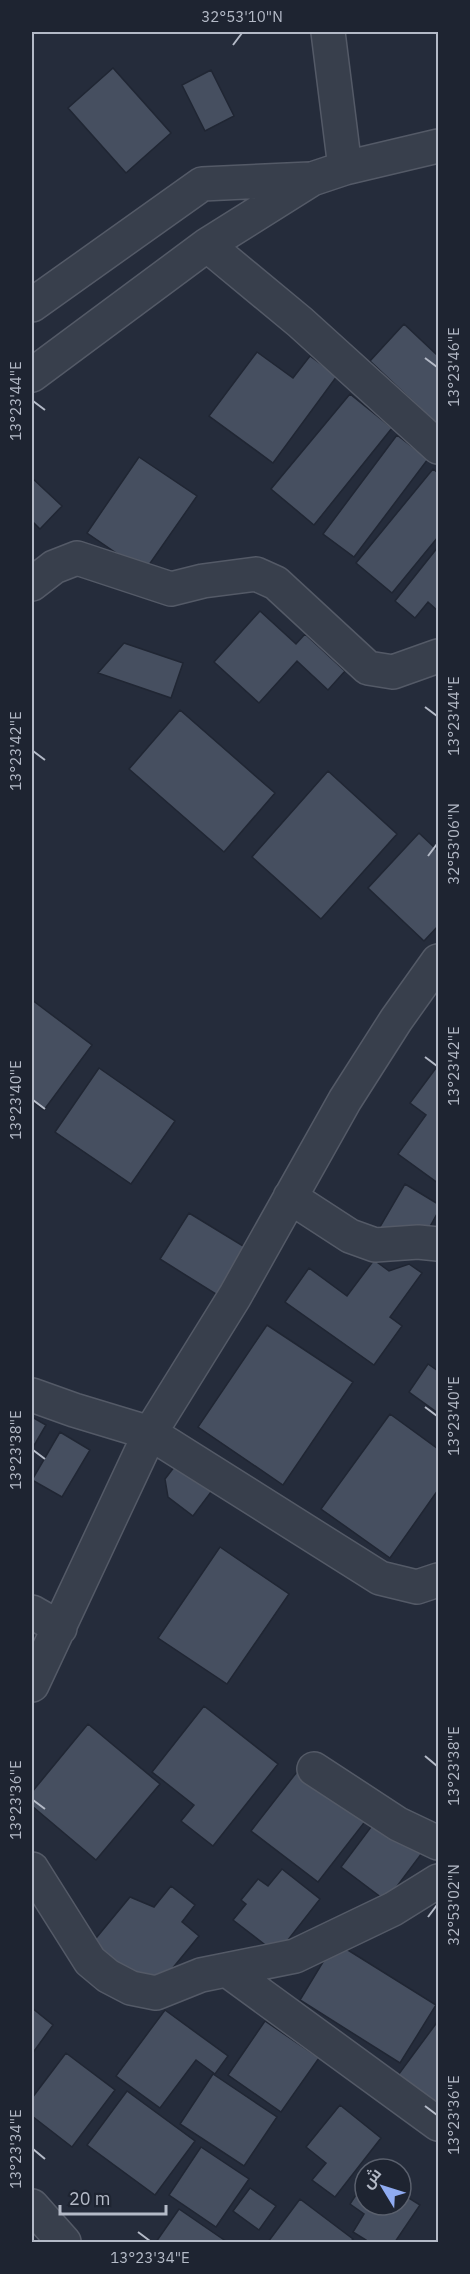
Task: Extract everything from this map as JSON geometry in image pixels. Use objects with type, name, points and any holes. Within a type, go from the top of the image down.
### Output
[{"type":"street","points":[[328,32],[345,168]]},
{"type":"street","points":[[32,375],[207,245],[312,179],[345,168],[438,146]]},
{"type":"street","points":[[32,305],[202,184],[312,179]]},
{"type":"street","points":[[207,245],[300,322],[438,447]]},
{"type":"street","points":[[32,584],[54,567],[77,558],[171,589],[202,581],[256,574],[276,583],[368,668],[393,672],[438,656]]},
{"type":"street","points":[[32,1685],[150,1433],[235,1296],[345,1100],[396,1020],[438,961]]},
{"type":"street","points":[[290,1197],[350,1236],[375,1245],[418,1242],[438,1244]]},
{"type":"street","points":[[32,1395],[150,1433],[380,1578],[417,1587],[438,1580]]},
{"type":"street","points":[[32,1612],[60,1628]]},
{"type":"street","points":[[314,1769],[398,1824],[438,1843]]},
{"type":"street","points":[[32,1869],[90,1961],[108,1976],[131,1988],[156,1994],[201,1976],[295,1956],[393,1909],[438,1881]]},
{"type":"street","points":[[227,1970],[438,2124]]},
{"type":"street","points":[[32,2206],[64,2242]]},
{"type":"building","points":[[113,68],[171,133],[126,173],[68,108]]},
{"type":"building","points":[[211,70],[234,116],[205,131],[182,85]]},
{"type":"building","points":[[404,324],[438,356],[438,425],[370,361]]},
{"type":"building","points":[[257,352],[293,378],[310,356],[337,376],[273,463],[209,416]]},
{"type":"building","points":[[350,394],[392,428],[314,525],[271,489]]},
{"type":"building","points":[[397,435],[428,459],[354,557],[323,534]]},
{"type":"building","points":[[139,457],[197,496],[144,572],[87,533]]},
{"type":"building","points":[[433,469],[438,473],[438,537],[392,593],[356,563]]},
{"type":"building","points":[[32,478],[62,506],[40,529],[32,521]]},
{"type":"building","points":[[438,547],[438,611],[428,602],[415,618],[395,601]]},
{"type":"building","points":[[260,611],[296,644],[305,634],[345,671],[328,690],[297,661],[259,703],[214,662]]},
{"type":"building","points":[[124,643],[183,663],[171,698],[98,673]]},
{"type":"building","points":[[180,710],[275,793],[224,852],[129,769]]},
{"type":"building","points":[[328,771],[397,834],[321,919],[252,857]]},
{"type":"building","points":[[419,833],[438,851],[438,926],[424,941],[368,888]]},
{"type":"building","points":[[32,1000],[92,1045],[44,1110],[32,1101]]},
{"type":"building","points":[[99,1068],[175,1121],[131,1184],[55,1132]]},
{"type":"building","points":[[436,1068],[438,1070],[438,1183],[398,1154],[426,1115],[410,1103]]},
{"type":"building","points":[[405,1184],[438,1204],[438,1212],[428,1230],[374,1237]]},
{"type":"building","points":[[189,1213],[248,1249],[219,1296],[160,1259]]},
{"type":"building","points":[[374,1260],[389,1271],[409,1264],[422,1273],[390,1317],[402,1326],[374,1365],[285,1302],[309,1268],[347,1296]]},
{"type":"building","points":[[267,1325],[353,1382],[283,1485],[198,1427]]},
{"type":"building","points":[[428,1364],[438,1371],[438,1413],[409,1392]]},
{"type":"building","points":[[390,1414],[438,1449],[438,1490],[390,1558],[321,1509]]},
{"type":"building","points":[[32,1417],[46,1425],[32,1449]]},
{"type":"building","points":[[60,1432],[90,1450],[62,1497],[32,1480]]},
{"type":"building","points":[[181,1458],[217,1484],[193,1516],[168,1497],[165,1479]]},
{"type":"building","points":[[220,1547],[289,1594],[227,1684],[158,1638]]},
{"type":"building","points":[[204,1706],[278,1764],[213,1846],[181,1821],[194,1805],[152,1772]]},
{"type":"building","points":[[88,1724],[160,1784],[96,1860],[32,1806],[32,1792]]},
{"type":"building","points":[[300,1768],[367,1819],[318,1882],[251,1831]]},
{"type":"building","points":[[377,1819],[422,1853],[386,1901],[341,1867]]},
{"type":"building","points":[[282,1869],[320,1899],[277,1954],[233,1920],[246,1904],[241,1900],[258,1879],[268,1886]]},
{"type":"building","points":[[171,1886],[195,1905],[182,1922],[199,1936],[153,1992],[92,1943],[130,1897],[154,1907]]},
{"type":"building","points":[[335,1942],[436,2005],[400,2063],[300,2000]]},
{"type":"building","points":[[32,2008],[53,2025],[32,2054]]},
{"type":"building","points":[[165,2010],[228,2056],[215,2074],[196,2060],[160,2108],[116,2076]]},
{"type":"building","points":[[265,2021],[319,2058],[281,2112],[228,2075]]},
{"type":"building","points":[[438,2021],[438,2122],[390,2086]]},
{"type":"building","points":[[66,2053],[115,2090],[72,2147],[32,2116],[32,2098]]},
{"type":"building","points":[[213,2074],[277,2117],[244,2166],[180,2124]]},
{"type":"building","points":[[127,2091],[195,2141],[155,2195],[87,2145]]},
{"type":"building","points":[[340,2105],[381,2138],[366,2157],[353,2157],[353,2174],[335,2197],[312,2180],[326,2163],[306,2147]]},
{"type":"building","points":[[201,2147],[249,2179],[216,2227],[169,2195]]},
{"type":"building","points":[[250,2188],[276,2206],[259,2230],[233,2211]]},
{"type":"building","points":[[300,2199],[353,2239],[350,2242],[268,2242]]},
{"type":"building","points":[[413,2201],[420,2205],[413,2215]]},
{"type":"building","points":[[179,2209],[227,2242],[156,2242]]},
{"type":"building","points":[[362,2217],[412,2217],[395,2242],[365,2242],[366,2240],[353,2232]]}]
